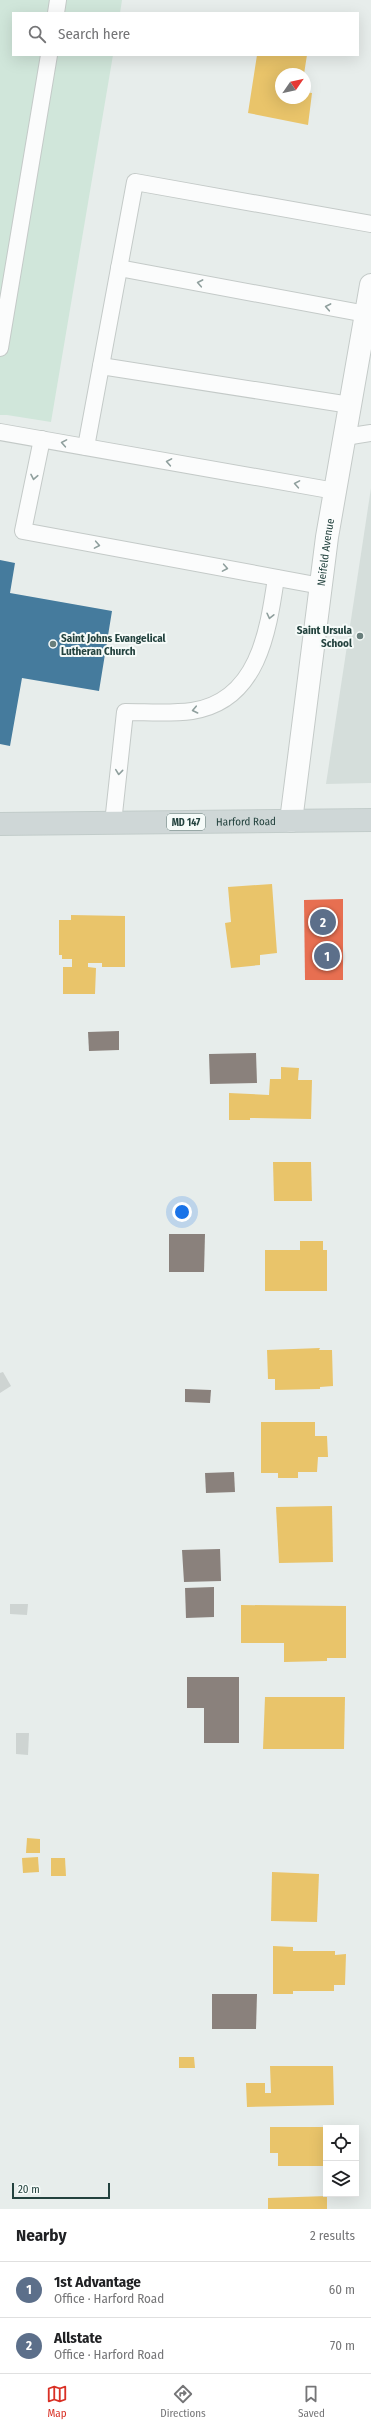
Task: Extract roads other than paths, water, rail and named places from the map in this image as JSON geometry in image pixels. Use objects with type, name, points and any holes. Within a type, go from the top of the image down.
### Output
[{"type":"main road","name":"Harford Road","points":[[0,824],[371,820]]},
{"type":"street","name":"Neifeld Avenue","points":[[291,821],[321,586],[335,491],[368,314],[371,285]]},
{"type":"lane","points":[[56,12],[58,0]]},
{"type":"lane","points":[[0,348],[49,56]]},
{"type":"lane","points":[[86,447],[135,182],[371,224]]},
{"type":"lane","points":[[119,268],[368,314]]},
{"type":"lane","points":[[101,366],[350,405]]},
{"type":"lane","points":[[0,432],[335,491]]},
{"type":"lane","points":[[345,437],[371,433]]},
{"type":"lane","points":[[42,439],[23,531],[321,586]]},
{"type":"lane","points":[[114,823],[125,712],[166,713],[194,711],[217,703],[235,693],[248,678],[258,652],[270,616],[276,578]]},
{"type":"place","name":"Saint Ursula School","points":[[360,636]]},
{"type":"place","name":"Saint Johns Evangelical Lutheran Church","points":[[53,644]]},
{"type":"place","name":"Allstate","points":[[323,922]]},
{"type":"place","name":"1st Advantage","points":[[327,956]]}]
